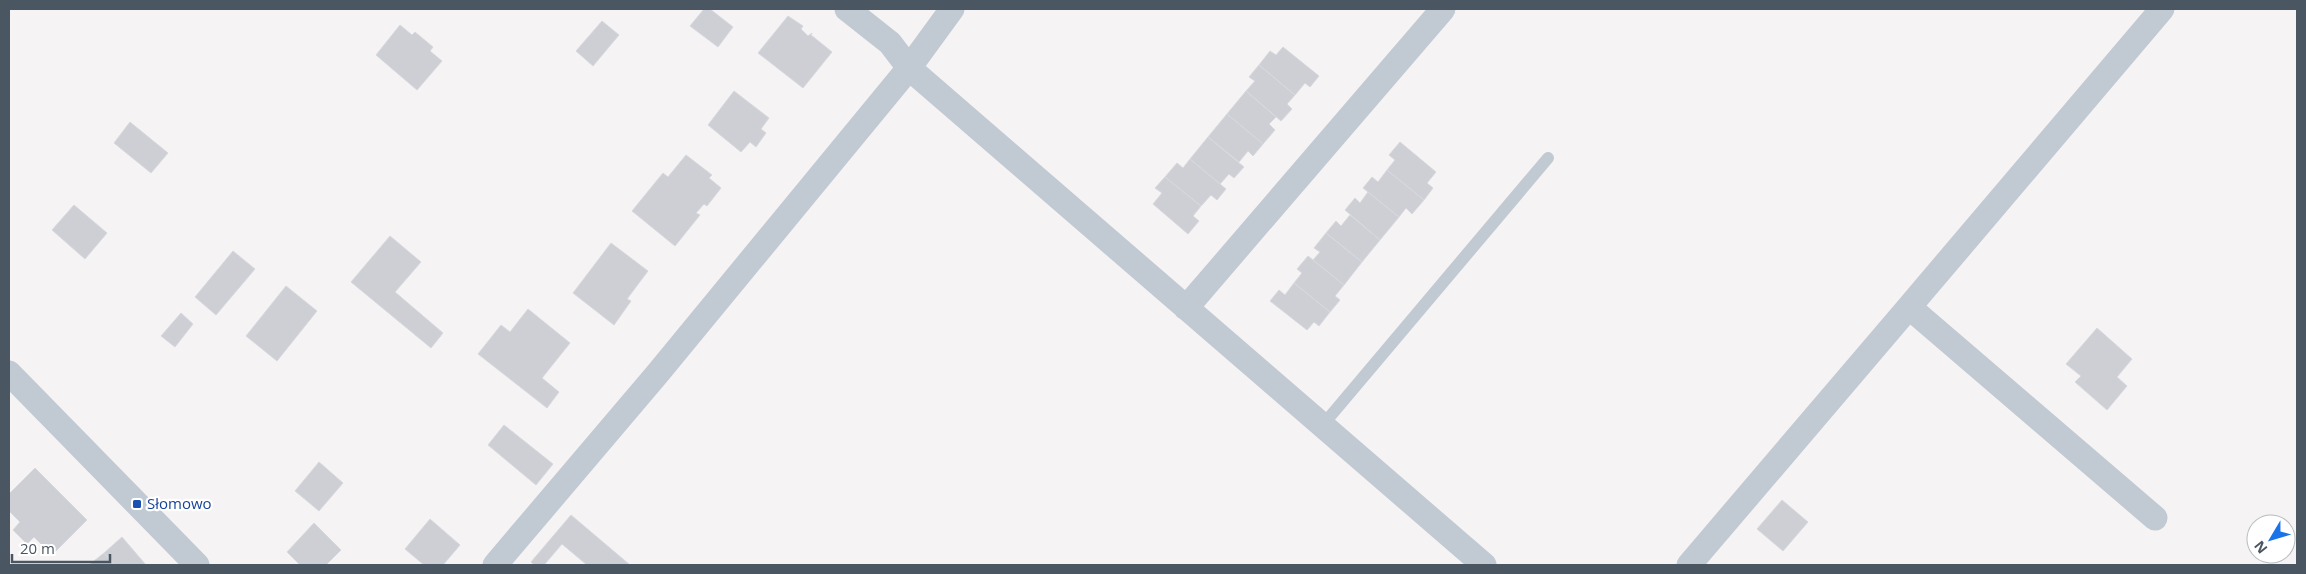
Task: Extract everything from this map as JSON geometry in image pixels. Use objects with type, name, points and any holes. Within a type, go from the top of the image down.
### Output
[{"type":"street","points":[[847,9],[890,43],[909,68],[1484,565]]},
{"type":"street","points":[[494,565],[658,373],[909,68],[952,9]]},
{"type":"street","points":[[1186,308],[1443,9]]},
{"type":"street","points":[[1689,565],[2162,9]]},
{"type":"street","points":[[1909,307],[2155,518]]},
{"type":"street","points":[[9,373],[197,565]]},
{"type":"lane","points":[[1322,426],[1548,158]]},
{"type":"building","points":[[704,9],[710,9],[733,27],[718,47],[690,26]]},
{"type":"building","points":[[788,16],[803,26],[801,29],[808,36],[812,33],[811,35],[832,52],[803,88],[758,53]]},
{"type":"building","points":[[602,21],[619,35],[593,66],[576,51]]},
{"type":"building","points":[[400,25],[412,35],[415,32],[433,47],[430,51],[442,61],[417,90],[376,55]]},
{"type":"building","points":[[1283,47],[1319,76],[1310,87],[1305,83],[1295,95],[1259,65],[1270,51],[1276,55]]},
{"type":"building","points":[[1259,65],[1295,95],[1287,104],[1292,109],[1281,121],[1246,91],[1255,81],[1249,77]]},
{"type":"building","points":[[734,91],[769,118],[761,129],[766,133],[756,147],[750,142],[741,152],[708,125]]},
{"type":"building","points":[[1246,91],[1276,117],[1269,124],[1275,130],[1263,144],[1227,114]]},
{"type":"building","points":[[1227,114],[1263,144],[1253,156],[1248,151],[1239,162],[1208,137]]},
{"type":"building","points":[[130,122],[168,153],[151,173],[114,143]]},
{"type":"building","points":[[1208,137],[1244,167],[1234,178],[1229,174],[1220,184],[1190,159]]},
{"type":"building","points":[[1400,142],[1436,172],[1427,183],[1433,188],[1424,200],[1387,170],[1395,160],[1389,155]]},
{"type":"building","points":[[686,155],[712,175],[709,178],[721,188],[707,206],[704,204],[696,213],[700,215],[675,246],[632,211],[663,173],[668,177]]},
{"type":"building","points":[[1190,159],[1226,189],[1217,200],[1211,195],[1201,206],[1165,177],[1177,163],[1183,168]]},
{"type":"building","points":[[1387,170],[1424,200],[1412,214],[1406,208],[1399,217],[1363,188],[1372,177],[1378,182]]},
{"type":"building","points":[[1165,177],[1201,206],[1193,216],[1199,221],[1188,234],[1153,204],[1162,193],[1155,188]]},
{"type":"building","points":[[1368,192],[1399,217],[1380,240],[1345,210],[1355,198],[1360,203]]},
{"type":"building","points":[[74,205],[107,233],[85,259],[52,230]]},
{"type":"building","points":[[1350,215],[1380,240],[1362,262],[1326,233],[1336,221],[1341,226]]},
{"type":"building","points":[[1326,233],[1362,262],[1344,285],[1313,260],[1320,252],[1314,248]]},
{"type":"building","points":[[390,236],[421,262],[395,292],[443,333],[431,348],[351,282]]},
{"type":"building","points":[[611,243],[648,271],[627,299],[631,301],[614,325],[573,293]]},
{"type":"building","points":[[233,251],[255,269],[216,315],[195,297]]},
{"type":"building","points":[[1308,256],[1344,285],[1335,296],[1340,300],[1330,312],[1294,283],[1302,273],[1297,269]]},
{"type":"building","points":[[1294,283],[1330,312],[1319,326],[1314,322],[1307,330],[1270,301],[1279,290],[1285,295]]},
{"type":"building","points":[[286,286],[317,311],[277,361],[246,336]]},
{"type":"building","points":[[528,309],[570,343],[542,378],[559,392],[547,408],[478,354],[501,325],[510,332]]},
{"type":"building","points":[[181,313],[193,324],[175,347],[161,336]]},
{"type":"building","points":[[2097,328],[2132,359],[2117,377],[2127,386],[2107,410],[2075,382],[2081,376],[2066,364]]},
{"type":"building","points":[[504,425],[553,464],[536,485],[488,445]]},
{"type":"building","points":[[319,462],[343,483],[319,511],[295,491]]},
{"type":"building","points":[[35,468],[87,520],[52,555],[34,537],[27,544],[13,530],[20,522],[9,511],[9,494]]},
{"type":"building","points":[[1782,500],[1808,522],[1783,551],[1757,529]]},
{"type":"building","points":[[571,515],[630,565],[587,565],[562,544],[544,565],[534,565],[531,562]]},
{"type":"building","points":[[430,519],[460,545],[443,565],[424,565],[405,549]]},
{"type":"building","points":[[314,523],[341,550],[326,565],[300,565],[287,552]]},
{"type":"building","points":[[122,537],[146,565],[115,565],[104,553]]},
{"type":"building","points":[[104,553],[115,565],[89,565]]},
{"type":"place","name":"Słomowo","points":[[137,504]]}]
